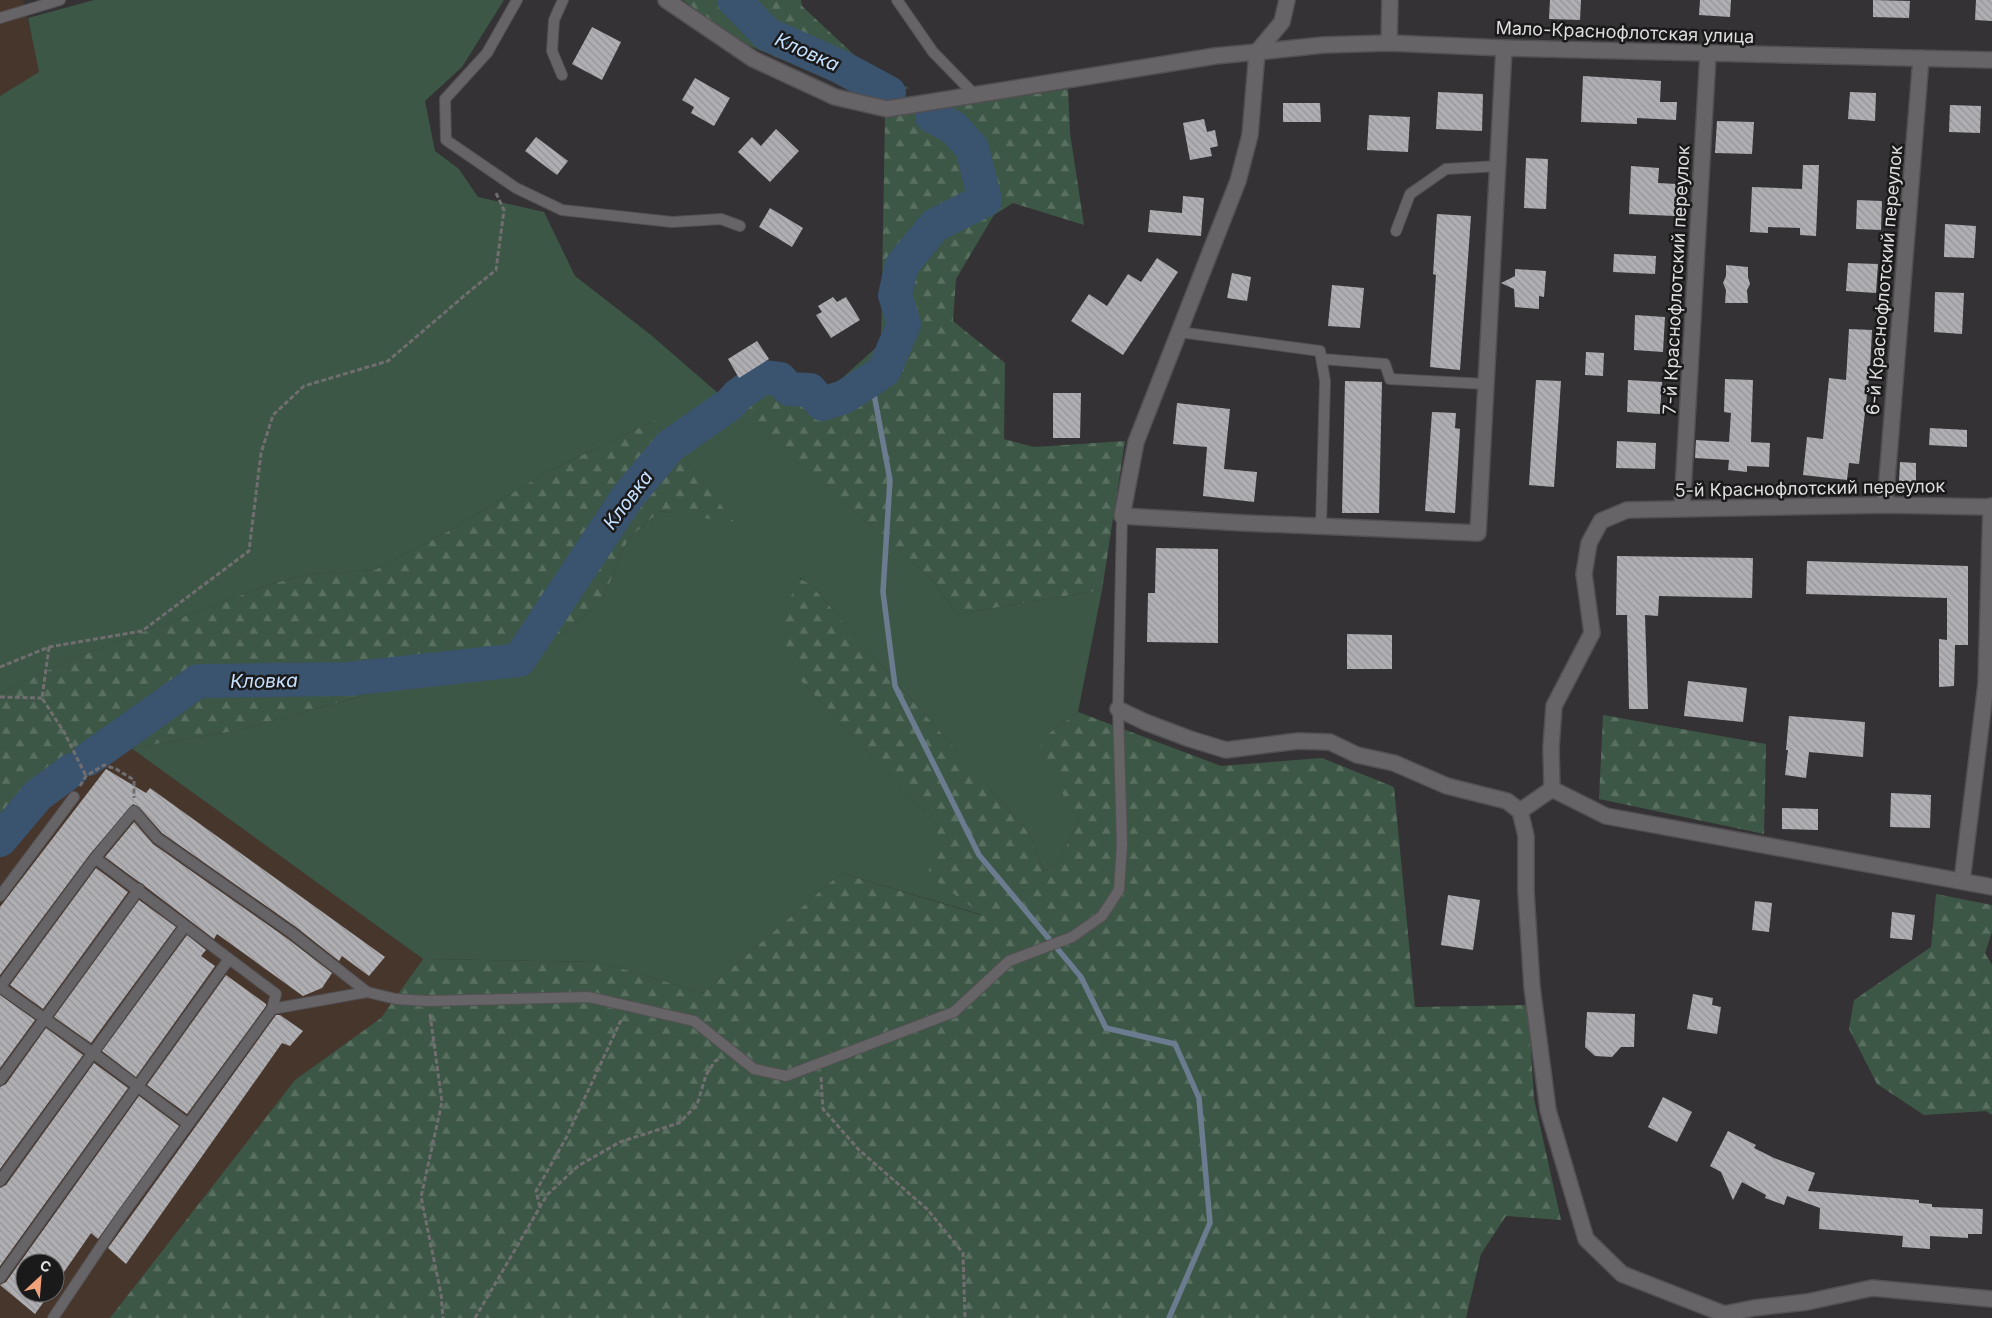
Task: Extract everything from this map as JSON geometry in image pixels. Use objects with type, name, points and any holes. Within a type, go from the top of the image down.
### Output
[{"type":"street","name":"Мало-Краснофлотская улица","points":[[666,0],[753,59],[835,97],[887,109],[1215,56],[1323,44],[1389,43],[1708,54],[1992,60]]},
{"type":"street","points":[[1287,0],[1282,22],[1257,52],[1250,135],[1238,181],[1136,442],[1122,516],[1478,533],[1504,48]]},
{"type":"street","points":[[1389,43],[1390,0]]},
{"type":"street","name":"7-й Краснофлотский переулок","points":[[1682,508],[1708,54]]},
{"type":"street","name":"6-й Краснофлотский переулок","points":[[1885,505],[1921,58]]},
{"type":"street","name":"5-й Краснофлотский переулок","points":[[1552,789],[1551,748],[1554,706],[1592,633],[1584,574],[1589,543],[1601,521],[1628,510],[1885,505],[1992,506]]},
{"type":"street","points":[[1962,882],[1986,684],[1992,506]]},
{"type":"street","points":[[1118,709],[1163,729],[1226,750],[1298,741],[1330,742],[1357,755],[1394,763],[1447,786],[1507,801],[1520,810],[1526,836],[1526,892],[1532,987],[1548,1110],[1586,1239],[1622,1274],[1724,1314],[1754,1308],[1807,1302],[1872,1288],[1992,1299]]},
{"type":"street","points":[[1520,810],[1552,789],[1606,816],[1992,887]]},
{"type":"lane","points":[[0,18],[60,0]]},
{"type":"lane","points":[[517,0],[487,53],[445,99],[446,140],[484,168],[516,188],[562,210],[672,222],[721,219],[740,226]]},
{"type":"lane","points":[[562,76],[552,51],[554,20],[563,0]]},
{"type":"lane","points":[[898,0],[933,52],[974,94]]},
{"type":"lane","points":[[1396,232],[1410,194],[1446,168],[1498,166]]},
{"type":"lane","points":[[1179,332],[1320,351],[1325,380],[1321,526]]},
{"type":"lane","points":[[1322,359],[1385,364],[1390,379],[1486,384]]},
{"type":"lane","points":[[272,1009],[367,992],[396,999],[428,1001],[589,997],[694,1021],[754,1068],[786,1076],[954,1012],[1009,961],[1072,937],[1102,916],[1119,890],[1122,844],[1118,709],[1122,516]]},
{"type":"lane","points":[[0,896],[74,798]]},
{"type":"lane","points":[[188,1124],[93,1052],[0,987],[95,858],[134,811],[157,838],[292,933],[367,992]]},
{"type":"lane","points":[[54,1318],[120,1218],[272,1009],[276,994],[139,889],[95,858]]},
{"type":"lane","points":[[0,1080],[139,889]]},
{"type":"lane","points":[[0,1181],[185,926]]},
{"type":"lane","points":[[0,1278],[229,959]]},
{"type":"path","points":[[0,667],[48,648],[142,631],[249,551],[261,453],[273,415],[304,386],[388,361],[496,270],[504,210],[484,168]]},
{"type":"path","points":[[48,648],[42,698],[64,732],[86,776]]},
{"type":"path","points":[[0,697],[42,698]]},
{"type":"path","points":[[74,798],[86,776],[104,765],[116,769],[134,780],[134,811]]},
{"type":"path","points":[[428,1001],[442,1102],[420,1197],[441,1294],[443,1318]]},
{"type":"path","points":[[540,1207],[536,1191],[566,1138],[627,1006]]},
{"type":"path","points":[[475,1318],[547,1195],[578,1166],[620,1142],[679,1123],[697,1105],[706,1075],[715,1061],[734,1053]]},
{"type":"path","points":[[820,1064],[823,1108],[859,1150],[927,1209],[963,1254],[965,1318]]},
{"type":"shaded area","points":[[0,0],[23,0],[40,72],[0,96]]},
{"type":"shaded area","points":[[131,748],[423,959],[381,1018],[295,1080],[110,1318],[0,1318],[0,854],[56,774]]},
{"type":"green space","points":[[94,0],[504,0],[462,67],[425,101],[435,151],[459,169],[478,197],[544,212],[575,276],[651,335],[932,579],[957,614],[1102,590],[1078,712],[1045,736],[1064,795],[1079,820],[1060,859],[1044,872],[1030,834],[810,584],[800,578],[801,681],[938,826],[986,916],[841,873],[703,993],[600,962],[423,959],[131,748],[235,731],[374,693],[565,632],[602,601],[628,539],[660,511],[734,522],[655,420],[547,472],[447,532],[375,570],[310,574],[271,584],[76,657],[0,693],[0,96],[39,72],[28,18]]},
{"type":"green space","points":[[683,0],[801,0],[802,6],[868,68],[909,88],[874,99],[736,40]]},
{"type":"green space","points":[[1068,89],[1070,133],[1084,225],[1013,203],[994,215],[956,279],[953,321],[1005,363],[1004,439],[1034,447],[1125,441],[1102,590],[957,614],[932,579],[722,397],[762,371],[800,376],[829,390],[881,343],[885,115]]},
{"type":"green space","points":[[655,420],[735,523],[660,511],[628,539],[602,601],[565,632],[374,693],[235,731],[131,748],[56,774],[0,854],[0,693],[76,657],[271,584],[310,574],[375,570],[447,532],[547,472]]},
{"type":"green space","points":[[799,578],[810,584],[1030,834],[1044,872],[1060,859],[1079,820],[1037,753],[1045,736],[1078,712],[1221,766],[1322,758],[1394,787],[1415,1007],[1528,1005],[1534,1099],[1561,1220],[1506,1216],[1481,1254],[1466,1318],[110,1318],[295,1080],[381,1018],[423,959],[600,962],[703,993],[841,873],[984,916],[928,875],[938,826],[801,681],[778,626]]},
{"type":"green space","points":[[1603,715],[1766,744],[1764,834],[1599,799]]},
{"type":"green space","points":[[1936,894],[1992,905],[1992,932],[1985,953],[1992,965],[1992,1115],[1986,1111],[1924,1115],[1877,1084],[1849,1029],[1854,1000],[1931,947]]},
{"type":"building","points":[[1550,0],[1581,0],[1580,20],[1549,19]]},
{"type":"building","points":[[1700,0],[1731,0],[1730,17],[1699,15]]},
{"type":"building","points":[[1873,0],[1910,1],[1909,18],[1873,17]]},
{"type":"building","points":[[1976,0],[1992,0],[1992,21],[1975,20]]},
{"type":"building","points":[[592,27],[621,42],[602,80],[572,64]]},
{"type":"building","points":[[1583,76],[1661,81],[1660,102],[1677,102],[1676,120],[1637,118],[1637,124],[1581,122]]},
{"type":"building","points":[[695,78],[730,98],[714,126],[691,113],[694,107],[682,100]]},
{"type":"building","points":[[1438,92],[1483,94],[1482,131],[1436,129]]},
{"type":"building","points":[[1850,92],[1876,93],[1875,121],[1848,119]]},
{"type":"building","points":[[1283,103],[1320,103],[1321,122],[1283,122]]},
{"type":"building","points":[[1950,105],[1981,106],[1980,133],[1949,132]]},
{"type":"building","points":[[1369,115],[1410,117],[1408,152],[1367,150]]},
{"type":"building","points":[[1204,119],[1207,132],[1215,130],[1218,146],[1210,148],[1212,156],[1190,160],[1183,123]]},
{"type":"building","points":[[1717,121],[1754,122],[1752,154],[1715,153]]},
{"type":"building","points":[[776,129],[799,151],[770,182],[738,152],[752,137],[761,146]]},
{"type":"building","points":[[536,137],[568,161],[557,175],[525,151]]},
{"type":"building","points":[[1526,158],[1548,159],[1546,209],[1524,208]]},
{"type":"building","points":[[1803,165],[1819,165],[1816,236],[1800,235],[1800,228],[1768,227],[1768,233],[1750,232],[1752,187],[1802,189]]},
{"type":"building","points":[[1631,166],[1659,168],[1658,183],[1677,184],[1675,216],[1629,214]]},
{"type":"building","points":[[1183,196],[1204,198],[1201,236],[1148,232],[1150,210],[1182,213]]},
{"type":"building","points":[[1857,200],[1882,201],[1881,230],[1856,229]]},
{"type":"building","points":[[770,208],[803,228],[792,247],[759,227]]},
{"type":"building","points":[[1437,214],[1471,216],[1460,370],[1430,367],[1436,275],[1433,274]]},
{"type":"building","points":[[1945,224],[1976,226],[1974,258],[1944,257]]},
{"type":"building","points":[[1614,254],[1656,256],[1655,274],[1613,272]]},
{"type":"building","points":[[1157,258],[1178,272],[1123,355],[1071,321],[1089,294],[1107,306],[1128,274],[1141,282]]},
{"type":"building","points":[[1848,263],[1878,264],[1876,293],[1846,291]]},
{"type":"building","points":[[1726,265],[1748,267],[1750,284],[1747,290],[1748,303],[1725,303],[1726,290],[1723,283],[1726,276]]},
{"type":"building","points":[[1515,269],[1546,271],[1544,297],[1539,296],[1539,309],[1515,307],[1514,289],[1501,283],[1515,276]]},
{"type":"building","points":[[1232,273],[1251,277],[1247,301],[1227,298]]},
{"type":"building","points":[[1332,285],[1364,288],[1360,328],[1328,326]]},
{"type":"building","points":[[1935,292],[1964,293],[1962,334],[1934,332]]},
{"type":"building","points":[[833,297],[837,302],[846,297],[860,320],[831,338],[816,315],[822,312],[818,306]]},
{"type":"building","points":[[1635,315],[1665,317],[1663,352],[1634,350]]},
{"type":"building","points":[[1849,329],[1872,330],[1870,369],[1859,464],[1849,463],[1847,480],[1803,475],[1807,437],[1823,439],[1829,378],[1846,380]]},
{"type":"building","points":[[757,341],[769,359],[739,378],[728,359]]},
{"type":"building","points":[[1586,352],[1604,353],[1603,376],[1585,375]]},
{"type":"building","points":[[1725,379],[1753,380],[1751,442],[1770,443],[1769,467],[1747,466],[1747,472],[1728,470],[1729,460],[1695,458],[1696,440],[1729,442],[1731,413],[1724,412]]},
{"type":"building","points":[[1536,380],[1561,381],[1554,487],[1529,485]]},
{"type":"building","points":[[1628,380],[1662,382],[1660,414],[1627,412]]},
{"type":"building","points":[[1345,381],[1382,382],[1379,513],[1342,513]]},
{"type":"building","points":[[1053,393],[1081,393],[1080,438],[1053,438]]},
{"type":"building","points":[[1177,403],[1230,409],[1224,469],[1257,472],[1254,502],[1203,496],[1207,447],[1173,444]]},
{"type":"building","points":[[1432,412],[1456,413],[1455,428],[1460,429],[1455,513],[1425,511]]},
{"type":"building","points":[[1930,428],[1967,430],[1967,447],[1929,445]]},
{"type":"building","points":[[1617,441],[1656,443],[1655,469],[1616,468]]},
{"type":"building","points":[[1900,462],[1916,463],[1916,482],[1899,481]]},
{"type":"building","points":[[1156,548],[1218,549],[1218,643],[1147,642],[1148,593],[1155,593]]},
{"type":"building","points":[[1617,556],[1753,558],[1752,598],[1659,596],[1658,616],[1645,615],[1648,709],[1629,709],[1627,615],[1616,615]]},
{"type":"building","points":[[1807,561],[1968,566],[1968,645],[1955,645],[1954,686],[1939,687],[1939,639],[1947,640],[1947,598],[1806,594]]},
{"type":"building","points":[[1347,634],[1392,635],[1392,669],[1347,669]]},
{"type":"building","points":[[1688,681],[1747,688],[1743,722],[1684,716]]},
{"type":"building","points":[[1789,716],[1865,722],[1863,757],[1809,752],[1806,778],[1785,775]]},
{"type":"building","points":[[106,769],[146,793],[150,788],[385,957],[369,976],[342,956],[339,961],[296,927],[162,833],[139,807],[133,804],[90,854],[0,975],[0,907]]},
{"type":"building","points":[[1891,793],[1931,795],[1930,828],[1890,827]]},
{"type":"building","points":[[1782,808],[1818,809],[1818,830],[1782,829]]},
{"type":"building","points":[[134,822],[153,844],[288,939],[332,973],[322,988],[303,996],[217,934],[214,939],[105,857]]},
{"type":"building","points":[[96,868],[128,892],[43,1009],[10,985]]},
{"type":"building","points":[[1448,895],[1480,900],[1473,950],[1441,945]]},
{"type":"building","points":[[139,900],[176,927],[91,1043],[54,1017]]},
{"type":"building","points":[[1755,901],[1772,903],[1769,932],[1752,930]]},
{"type":"building","points":[[1892,912],[1915,915],[1912,940],[1890,938]]},
{"type":"building","points":[[187,935],[206,950],[201,956],[215,966],[136,1077],[102,1051]]},
{"type":"building","points":[[226,975],[266,1004],[266,1006],[187,1114],[147,1085]]},
{"type":"building","points":[[1693,994],[1713,998],[1712,1005],[1721,1007],[1717,1034],[1687,1029]]},
{"type":"building","points":[[0,995],[35,1020],[0,1068]]},
{"type":"building","points":[[1587,1012],[1635,1014],[1634,1047],[1621,1047],[1612,1057],[1595,1056],[1585,1047]]},
{"type":"building","points":[[276,1015],[280,1015],[303,1031],[290,1046],[282,1043],[126,1264],[108,1248]]},
{"type":"building","points":[[46,1028],[83,1055],[0,1169],[0,1087],[6,1084]]},
{"type":"building","points":[[94,1063],[128,1088],[0,1266],[0,1188],[6,1185]]},
{"type":"building","points":[[139,1096],[179,1126],[98,1239],[91,1233],[65,1271],[65,1253],[27,1253]]},
{"type":"building","points":[[1663,1097],[1692,1112],[1677,1142],[1648,1127]]},
{"type":"building","points":[[1728,1131],[1756,1145],[1754,1148],[1774,1158],[1815,1173],[1808,1191],[1919,1200],[1919,1203],[1932,1204],[1932,1207],[1983,1209],[1982,1234],[1968,1234],[1968,1238],[1930,1236],[1930,1249],[1902,1247],[1903,1236],[1819,1229],[1820,1208],[1787,1196],[1784,1205],[1765,1198],[1766,1195],[1742,1182],[1733,1200],[1721,1172],[1710,1166]]},
{"type":"building","points":[[15,1269],[15,1297],[0,1285],[6,1282]]},
{"type":"building","points":[[22,1303],[43,1303],[35,1314]]},
{"type":"waterway","name":"Кловка","points":[[734,0],[767,34],[839,66],[889,93]]},
{"type":"waterway","name":"Кловка","points":[[88,759],[198,681],[348,679],[519,660],[628,496],[670,446],[730,404],[738,395],[763,377],[780,379],[789,389],[810,390],[822,404],[844,397],[884,371],[904,324],[895,295],[902,265],[935,225],[985,200],[972,148],[954,128],[932,116]]},
{"type":"waterway","points":[[871,378],[890,480],[883,592],[895,686],[979,855],[1081,977],[1106,1028],[1175,1044],[1199,1098],[1210,1223],[1169,1318]]},
{"type":"waterway","name":"Кловка","points":[[0,840],[38,795],[72,770]]}]
